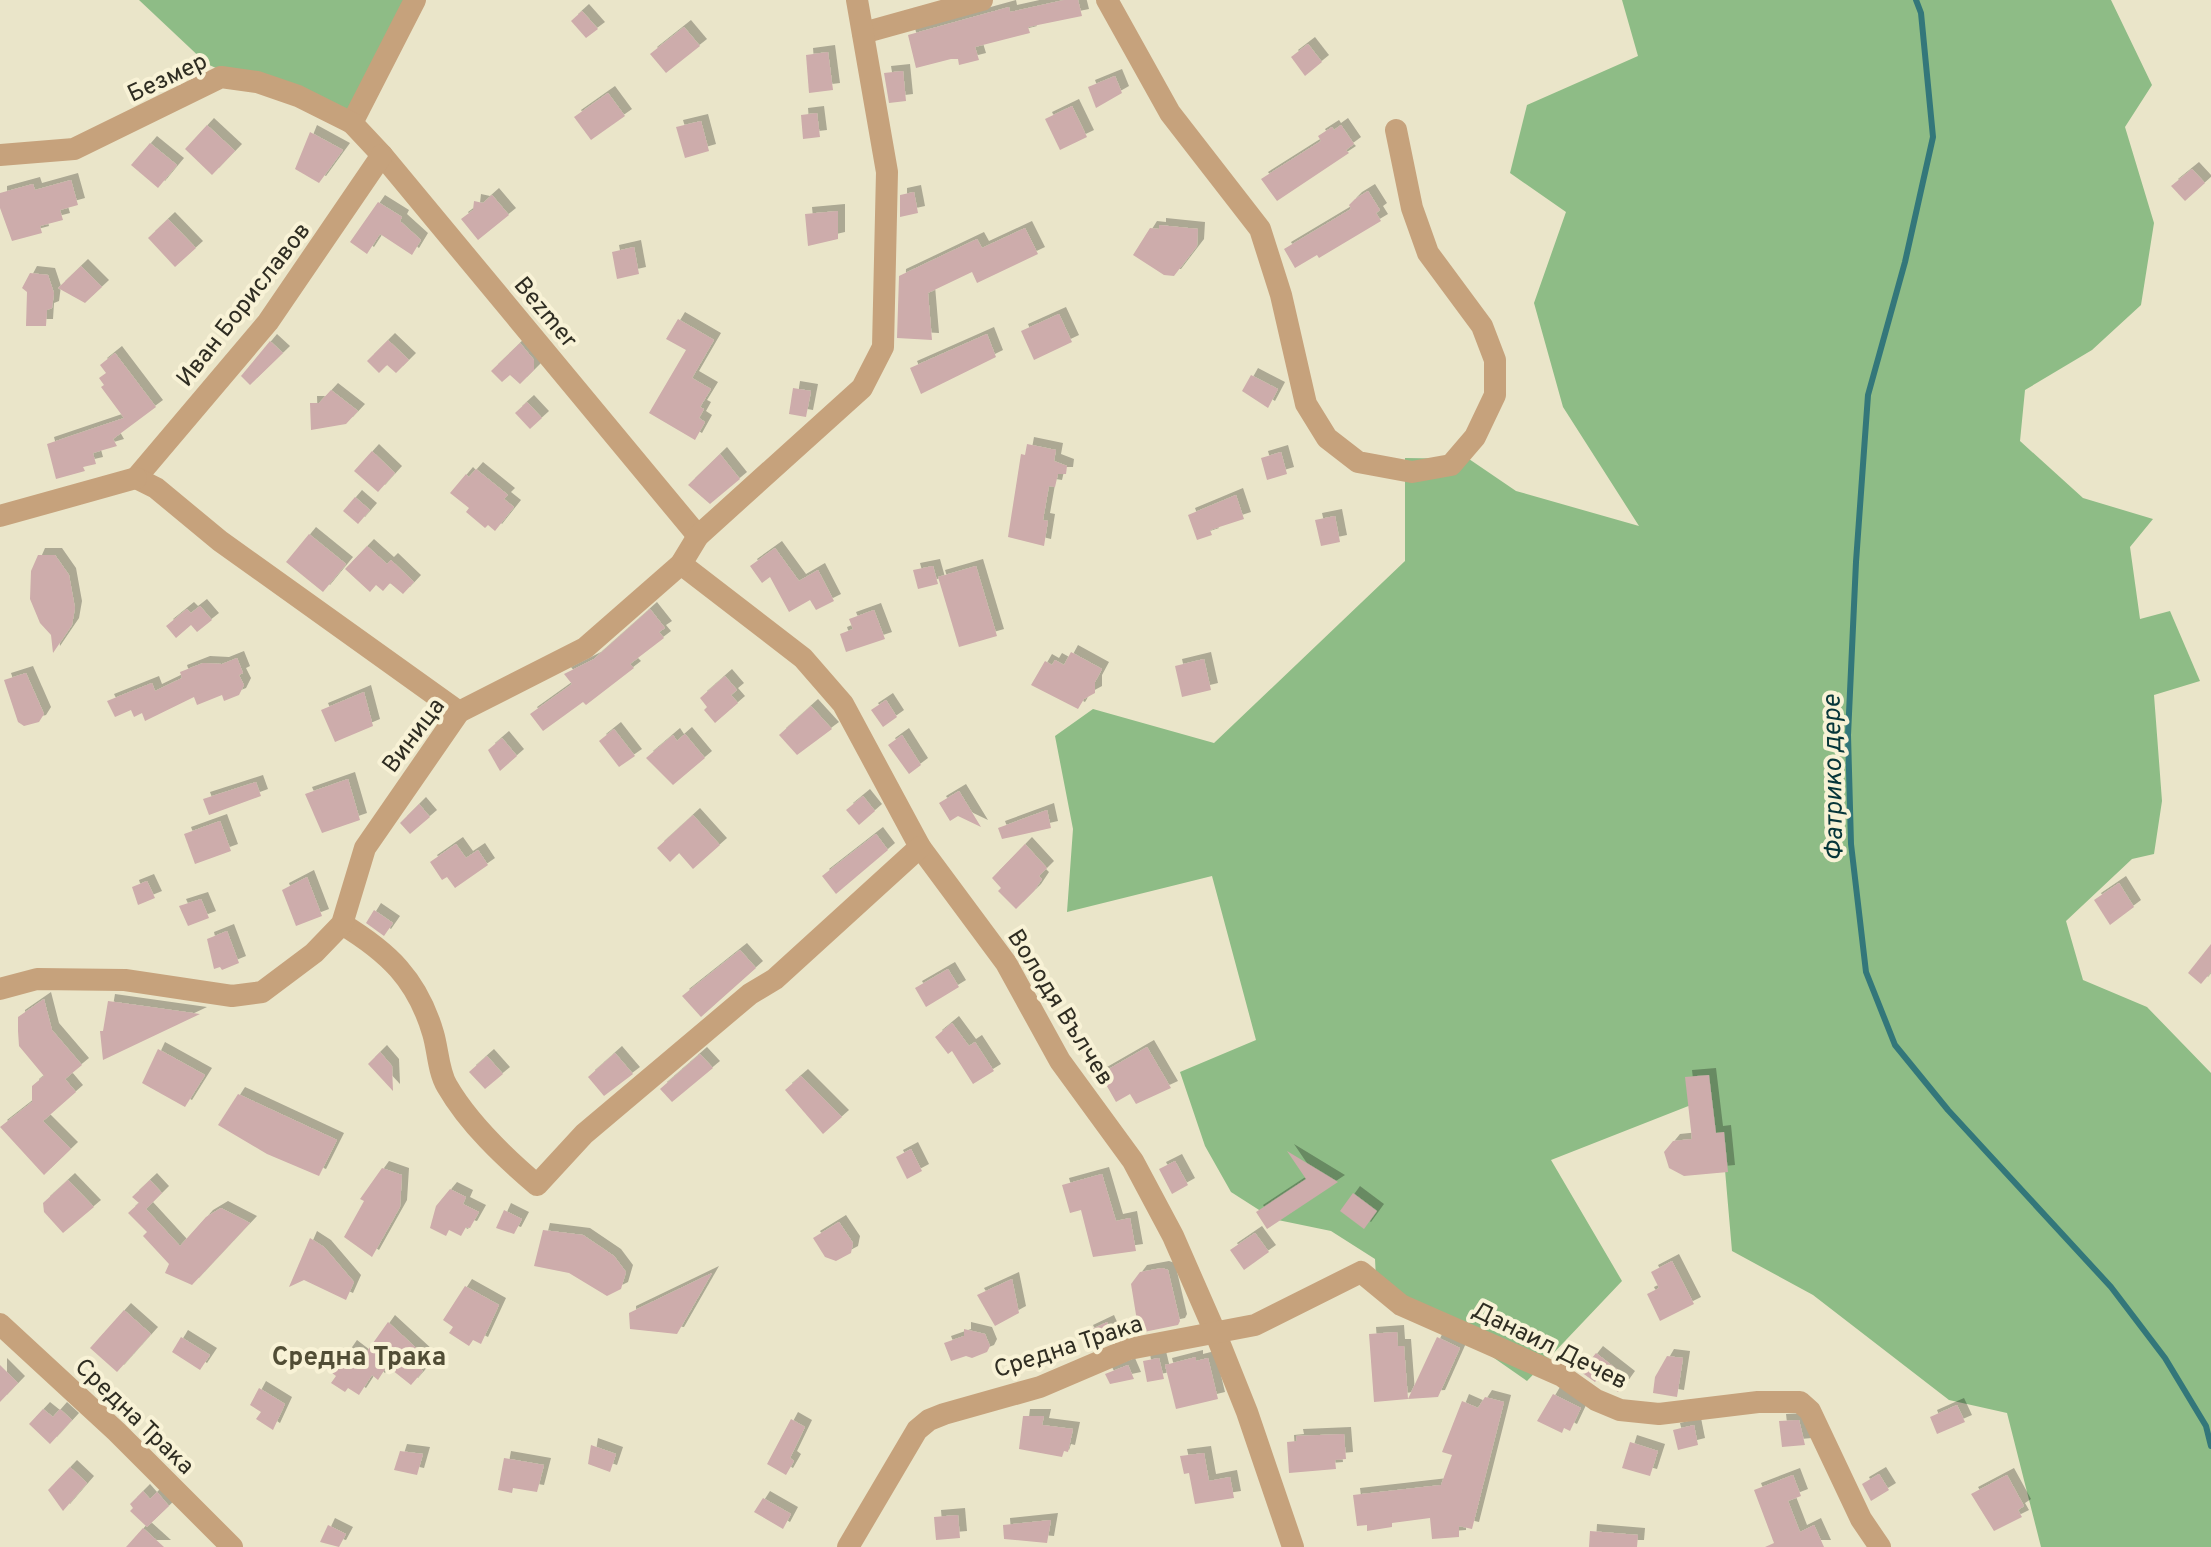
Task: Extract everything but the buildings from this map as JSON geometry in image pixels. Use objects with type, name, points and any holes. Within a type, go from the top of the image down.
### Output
[{"type":"street","points":[[352,123],[415,0]]},
{"type":"street","points":[[857,0],[863,33],[982,0]]},
{"type":"street","points":[[1107,0],[1170,113],[1260,229],[1285,310],[1306,404],[1327,438],[1358,462],[1412,472],[1451,465],[1475,437],[1495,395],[1495,360],[1482,326],[1428,253],[1412,208],[1396,130]]},
{"type":"street","name":"Виница","points":[[0,989],[37,979],[125,980],[232,996],[262,992],[314,953],[342,924],[365,848],[459,712],[585,648],[681,564],[698,536],[862,388],[883,347],[887,172],[863,33]]},
{"type":"street","name":"Безмер","points":[[0,155],[74,149],[221,77],[257,82],[298,96],[352,123]]},
{"type":"street","name":"Bezmer","points":[[352,123],[382,155],[698,536]]},
{"type":"street","name":"Иван Бориславов","points":[[136,478],[268,322],[382,155]]},
{"type":"street","points":[[0,516],[136,478],[156,488],[220,541],[459,712]]},
{"type":"street","name":"Володя Вълчев","points":[[681,564],[803,658],[843,704],[920,847],[1006,963],[1060,1061],[1133,1161],[1173,1236],[1215,1332],[1293,1547]]},
{"type":"street","points":[[342,924],[378,946],[413,984],[432,1031],[445,1083],[475,1124],[537,1185],[584,1134],[750,994],[775,979],[920,847]]},
{"type":"street","name":"Средна Трака","points":[[848,1547],[917,1430],[929,1420],[981,1401],[1040,1387],[1129,1349],[1255,1325],[1361,1272],[1401,1305]]},
{"type":"street","name":"Данаил Дечев","points":[[1401,1305],[1562,1376],[1596,1400],[1620,1410],[1659,1414],[1758,1402],[1800,1402],[1810,1411],[1861,1519],[1880,1547]]},
{"type":"street","name":"Средна Трака","points":[[0,1324],[117,1432],[223,1544]]},
{"type":"green space","points":[[139,0],[416,0],[362,112],[317,113],[207,64]]},
{"type":"green space","points":[[1622,0],[2111,0],[2152,85],[2125,127],[2154,223],[2141,305],[2092,350],[2025,390],[2020,441],[2083,498],[2153,519],[2130,547],[2140,619],[2170,611],[2200,681],[2154,695],[2162,801],[2154,854],[2132,859],[2066,921],[2083,980],[2147,1007],[2211,1073],[2211,1547],[2041,1547],[2007,1413],[1949,1400],[1813,1295],[1732,1251],[1725,1170],[1691,1105],[1551,1160],[1622,1281],[1527,1381],[1428,1312],[1377,1298],[1375,1259],[1331,1231],[1273,1219],[1231,1192],[1205,1146],[1180,1072],[1256,1040],[1212,876],[1067,912],[1073,829],[1055,736],[1093,709],[1214,743],[1405,561],[1405,458],[1469,459],[1516,491],[1639,526],[1563,407],[1534,303],[1566,212],[1510,173],[1527,105],[1638,56]]},
{"type":"waterway","name":"Фатрико дере","points":[[1916,0],[1921,13],[1933,137],[1905,262],[1868,395],[1856,562],[1848,735],[1851,844],[1866,972],[1895,1045],[1948,1110],[2111,1287],[2165,1358],[2206,1426],[2211,1446]]},
{"type":"district","name":"Средна Трака","points":[[359,1356]]}]
